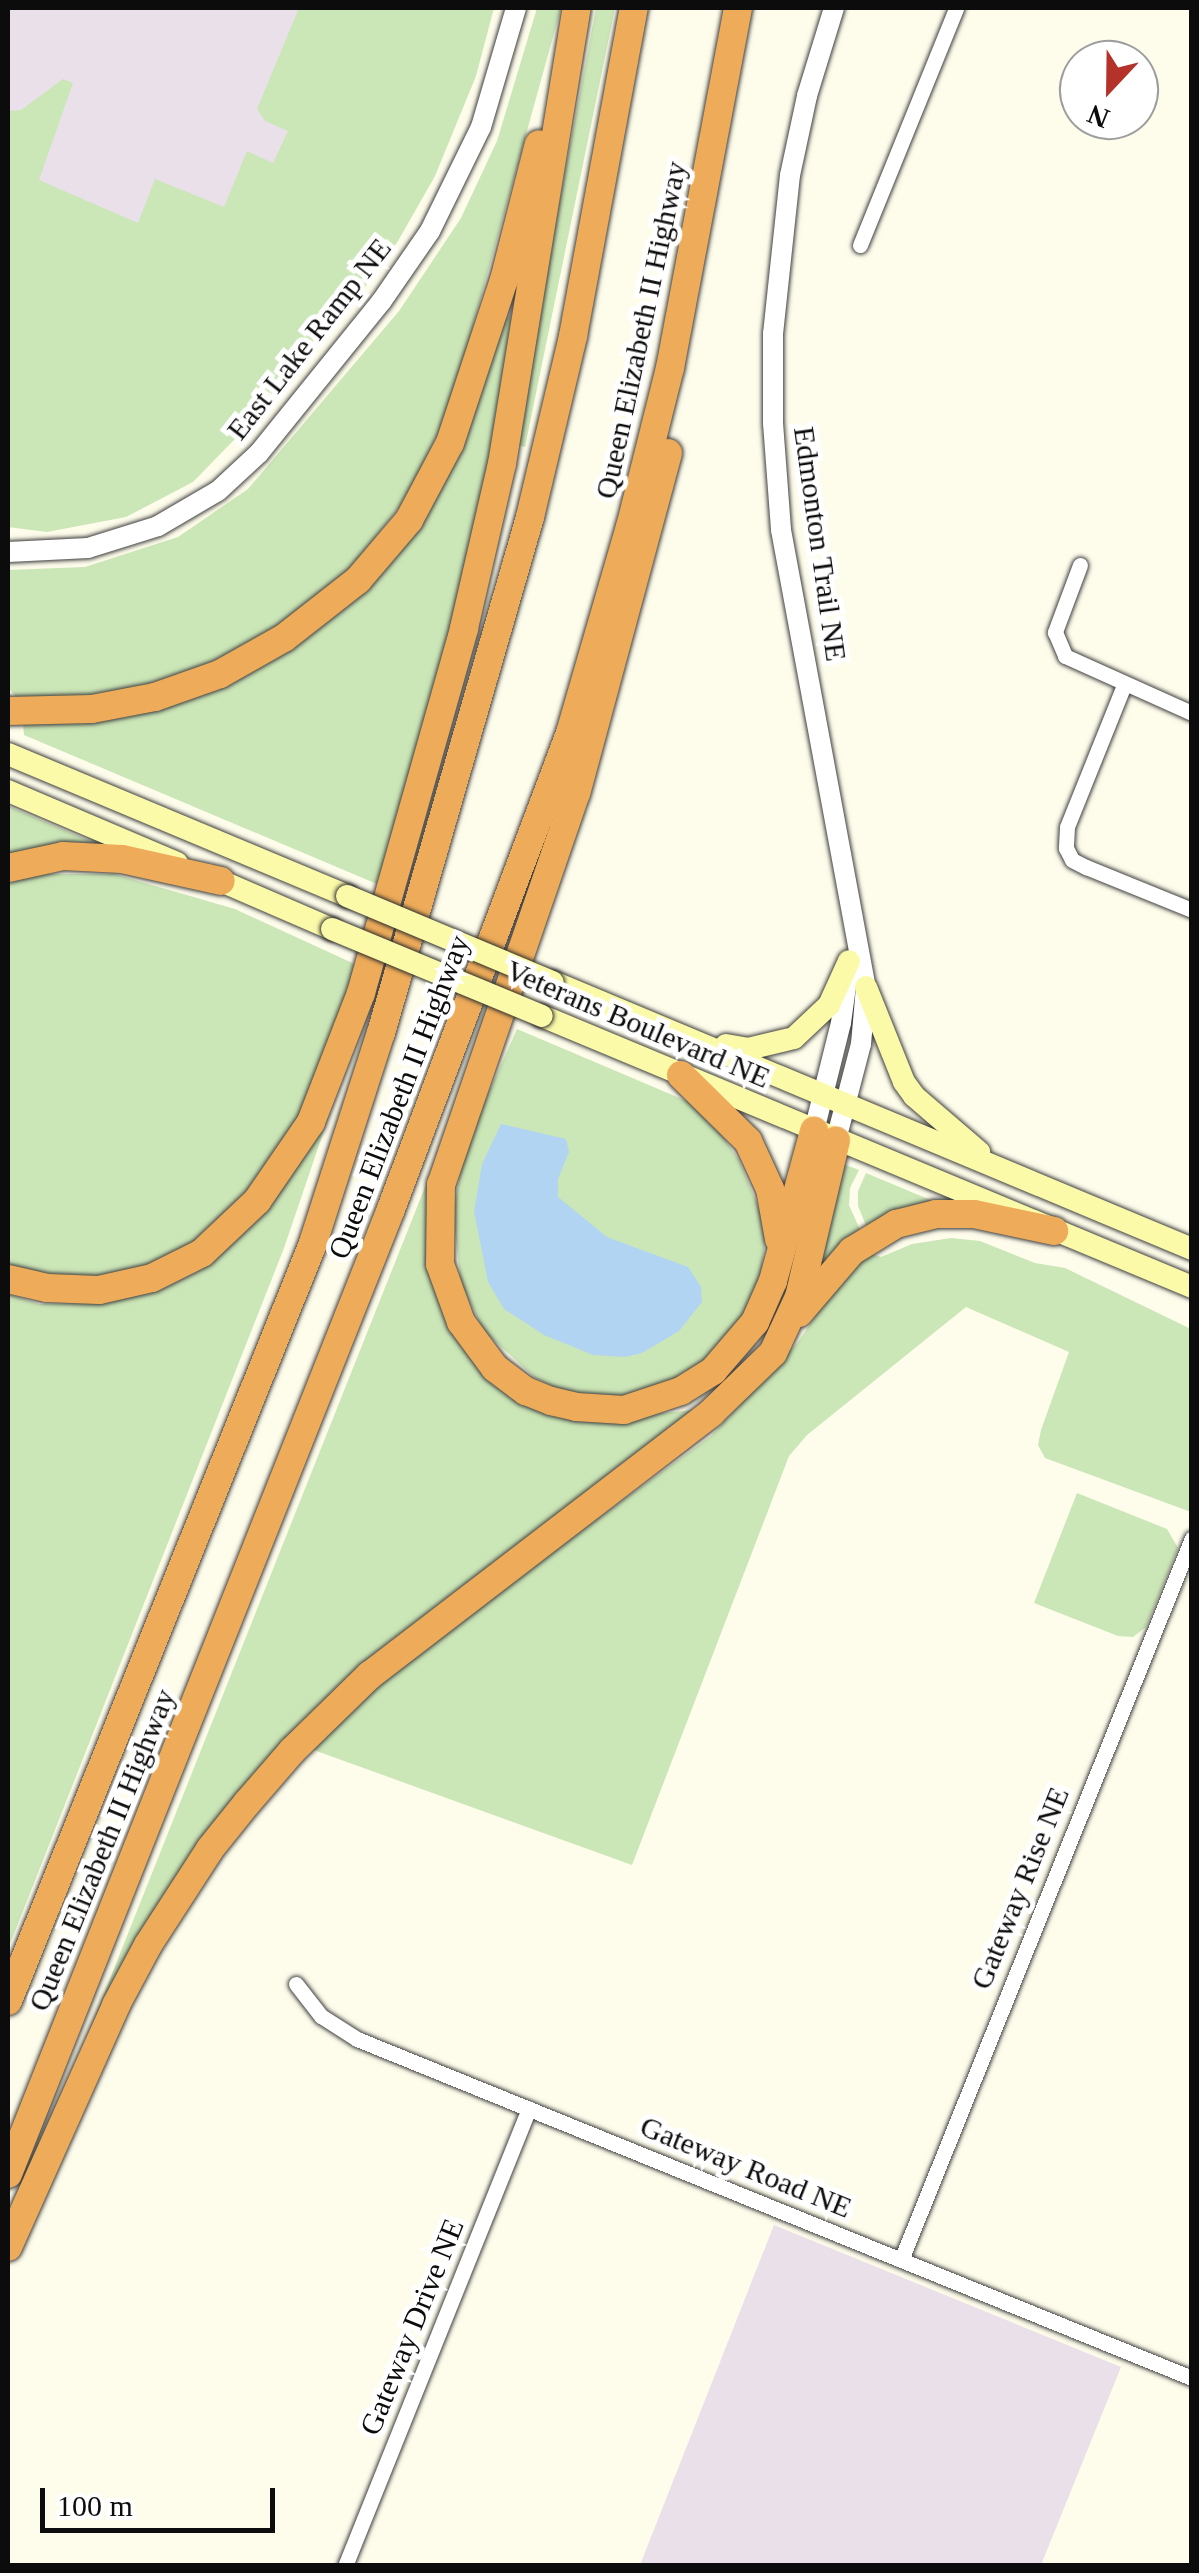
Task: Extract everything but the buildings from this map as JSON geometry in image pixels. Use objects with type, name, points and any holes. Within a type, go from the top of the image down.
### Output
[{"type":"highway","points":[[8,711],[92,709],[155,697],[220,674],[284,638],[358,580],[409,520],[450,444],[504,280],[576,8]]},
{"type":"highway","points":[[8,1279],[47,1288],[99,1290],[152,1278],[202,1252],[257,1202],[310,1122],[366,976],[464,628],[502,464],[576,8]]},
{"type":"highway","name":"Queen Elizabeth II Highway","points":[[8,2001],[312,1246],[381,1033],[530,517],[573,336],[634,8]]},
{"type":"highway","name":"Queen Elizabeth II Highway","points":[[8,2174],[385,1226],[570,734],[635,510],[706,195],[738,8]]},
{"type":"highway","points":[[706,195],[687,370],[649,534],[576,793],[441,1184],[438,1239],[451,1302],[472,1340],[496,1368],[526,1391],[551,1401],[624,1410],[681,1391],[728,1357],[755,1322],[825,1136]]},
{"type":"highway","points":[[8,868],[64,856],[122,860],[221,881]]},
{"type":"highway","points":[[681,1075],[733,1123],[758,1158],[770,1188],[780,1250]]},
{"type":"highway","points":[[8,2247],[148,1945],[210,1850],[258,1790],[370,1674],[740,1389],[773,1353],[799,1297],[825,1136]]},
{"type":"highway","points":[[786,1330],[836,1265],[896,1224],[936,1214],[974,1214],[1054,1230]]},
{"type":"main road","name":"Veterans Boulevard NE","points":[[8,754],[1192,1249]]},
{"type":"main road","name":"Veterans Boulevard NE","points":[[8,791],[1192,1287]]},
{"type":"main road","points":[[690,1039],[748,1048],[794,1038],[829,1004],[848,961]]},
{"type":"main road","points":[[866,987],[896,1067],[914,1096],[1002,1170]]},
{"type":"street","name":"East Lake Ramp NE","points":[[8,552],[88,548],[158,526],[218,490],[259,453],[381,302],[430,231],[481,127],[516,8]]},
{"type":"street","name":"Edmonton Trail NE","points":[[825,1136],[835,1100],[861,1044],[866,987],[781,530],[772,423],[772,333],[790,175],[807,96],[834,8]]},
{"type":"street","points":[[860,245],[956,8]]},
{"type":"street","points":[[1080,565],[1058,620],[1058,644],[1076,664],[1192,713]]},
{"type":"street","points":[[1124,685],[1067,827],[1066,848],[1072,860],[1086,868],[1192,910]]},
{"type":"street","name":"Edmonton Trail NE","points":[[835,1100],[854,910]]},
{"type":"street","name":"Gateway Rise NE","points":[[902,2260],[1192,1538]]},
{"type":"street","name":"Gateway Road NE","points":[[296,1984],[321,2016],[357,2039],[1192,2378]]},
{"type":"street","name":"Gateway Drive NE","points":[[345,2566],[529,2108]]},
{"type":"shaded area","points":[[8,8],[455,8],[8,485]]},
{"type":"shaded area","points":[[774,2225],[1121,2367],[1041,2565],[640,2565]]},
{"type":"green space","points":[[299,8],[494,8],[476,76],[435,176],[398,241],[358,297],[269,404],[193,482],[126,517],[47,532],[8,527],[8,111],[21,110],[63,79],[73,83],[39,180],[138,223],[155,179],[224,207],[247,151],[273,163],[288,131],[265,121],[257,109]]},
{"type":"green space","points":[[537,8],[561,8],[450,409],[407,497],[351,568],[292,620],[221,660],[132,690],[22,703],[8,688],[8,570],[85,567],[178,537],[248,489],[399,311],[461,218],[497,141]]},
{"type":"green space","points":[[596,8],[615,8],[525,447],[514,444]]},
{"type":"green space","points":[[510,316],[515,322],[479,510],[443,662],[377,884],[24,735],[23,724],[115,717],[227,683],[276,659],[362,591],[502,321]]},
{"type":"green space","points":[[8,806],[97,844],[105,851],[8,857]]},
{"type":"green space","points":[[37,874],[114,874],[235,909],[361,967],[303,1115],[262,1181],[208,1236],[142,1271],[84,1279],[26,1275],[8,1267],[8,884]]},
{"type":"green space","points":[[517,1029],[703,1108],[739,1160],[767,1228],[761,1272],[747,1313],[725,1349],[682,1384],[629,1398],[574,1396],[535,1378],[484,1331],[461,1284],[453,1213],[465,1146]]},
{"type":"green space","points":[[333,1104],[284,1248],[8,1949],[8,1294],[39,1304],[100,1303],[164,1288],[197,1272],[261,1216]]},
{"type":"green space","points":[[843,1164],[859,1170],[850,1188],[849,1205],[861,1232],[818,1269]]},
{"type":"green space","points":[[866,1173],[940,1204],[867,1228],[858,1206],[858,1191]]},
{"type":"green space","points":[[429,1177],[431,1262],[447,1322],[589,1420],[694,1410],[268,1764],[93,2037],[88,2034]]},
{"type":"green space","points":[[951,1238],[980,1241],[1035,1263],[1065,1268],[1191,1329],[1191,1512],[1045,1458],[1038,1445],[1041,1430],[1069,1352],[966,1307],[807,1435],[789,1456],[632,1865],[311,1749],[361,1700],[485,1601],[711,1436],[798,1342],[838,1282],[867,1252],[881,1257],[912,1244]]},
{"type":"green space","points":[[1077,1493],[1167,1529],[1178,1548],[1146,1627],[1133,1637],[1118,1636],[1034,1603]]},
{"type":"water","points":[[501,1124],[566,1139],[569,1152],[558,1179],[558,1197],[607,1237],[688,1267],[701,1287],[702,1302],[679,1331],[642,1353],[625,1357],[593,1355],[544,1335],[504,1309],[488,1282],[474,1211],[482,1164]]}]
